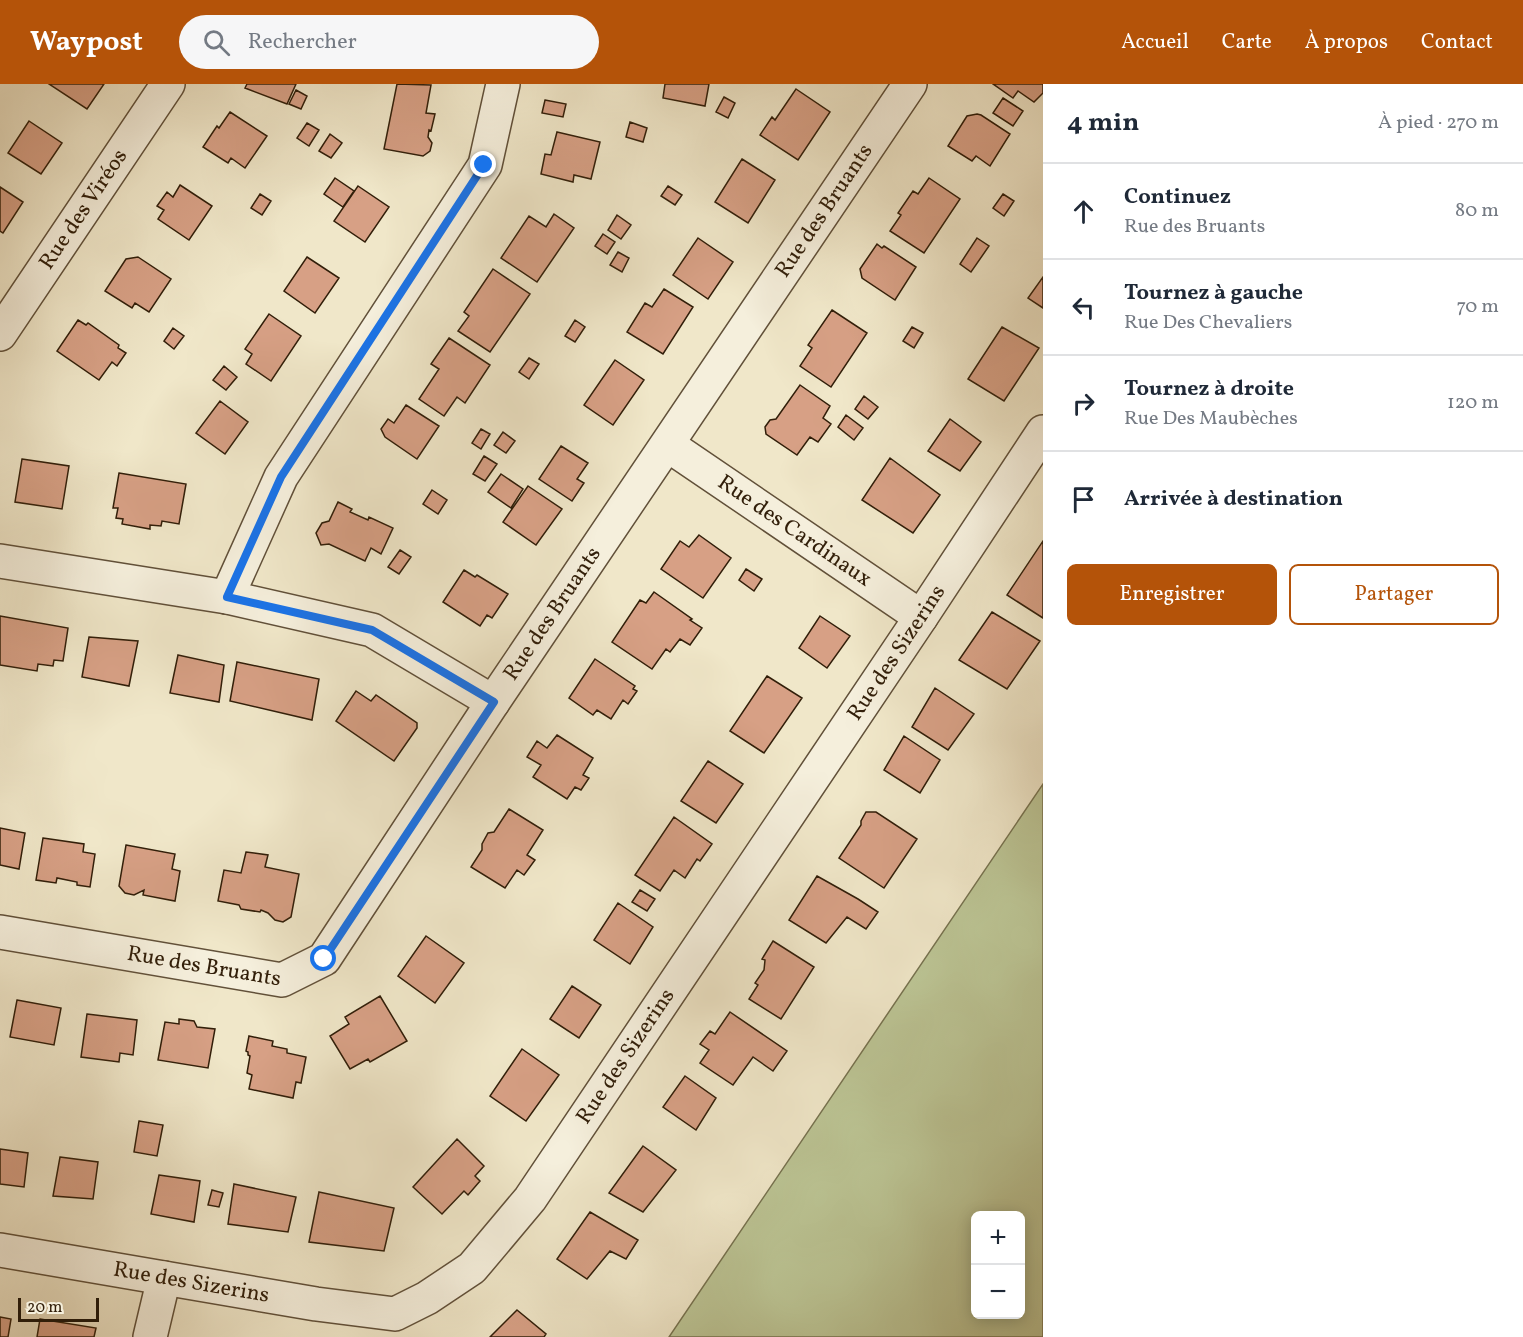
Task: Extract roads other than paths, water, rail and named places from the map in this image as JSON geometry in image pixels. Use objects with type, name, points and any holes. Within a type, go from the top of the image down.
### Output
[{"type":"street","name":"Rue des Viréos","points":[[0,334],[168,84]]},
{"type":"street","points":[[227,597],[281,477],[484,165],[503,84]]},
{"type":"street","name":"Rue des Bruants","points":[[0,932],[282,980],[324,959],[668,445],[897,89]]},
{"type":"street","name":"Rue des Sizerins","points":[[0,1250],[316,1304],[395,1314],[427,1298],[471,1268],[530,1199],[1043,432]]},
{"type":"street","name":"Rue des Cardinaux","points":[[668,445],[921,617]]},
{"type":"street","points":[[0,561],[227,597],[372,630],[494,702]]},
{"type":"street","points":[[150,1337],[164,1278]]}]
